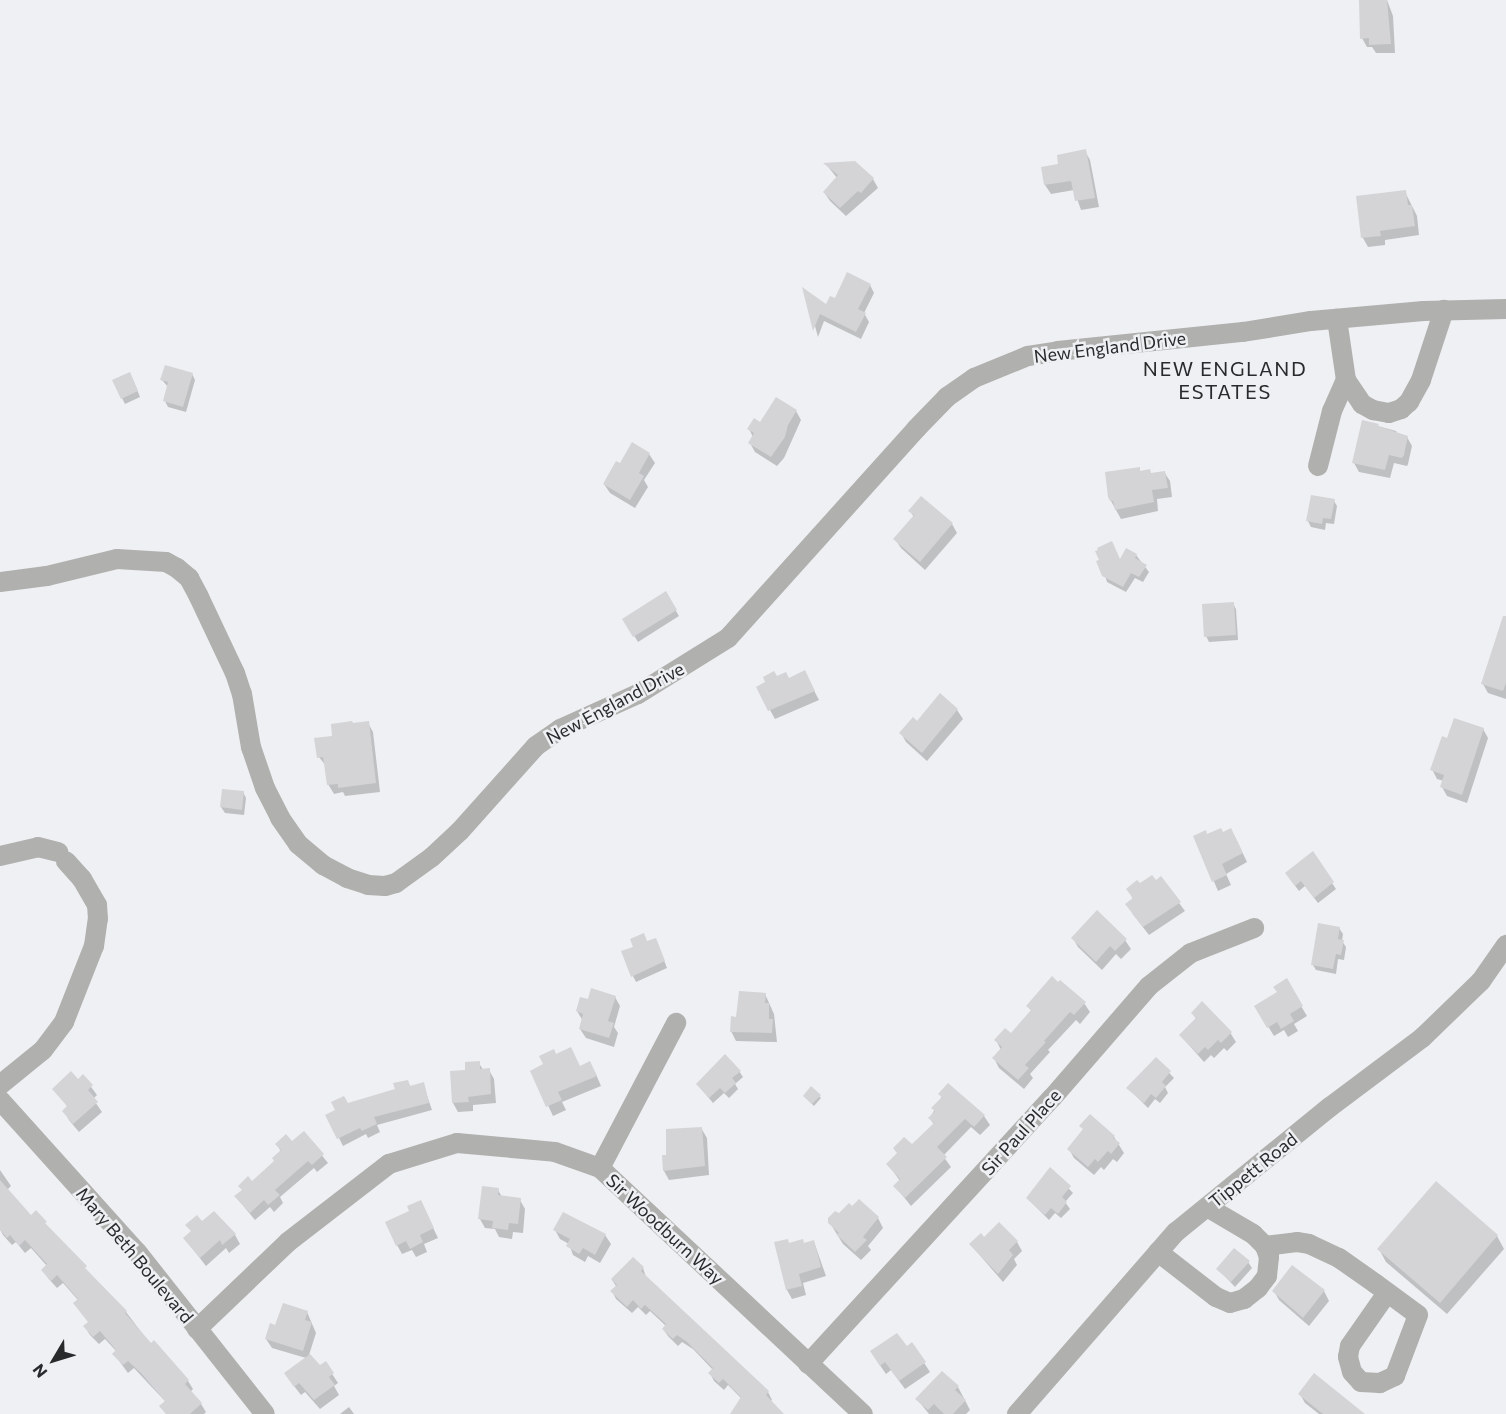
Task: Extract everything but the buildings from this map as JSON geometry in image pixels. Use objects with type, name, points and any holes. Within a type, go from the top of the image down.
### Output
[{"type":"street","name":"New England Drive","points":[[0,582],[47,576],[117,559],[166,562],[177,568],[189,578],[200,597],[235,673],[242,694],[251,747],[265,788],[280,818],[298,844],[323,865],[348,878],[369,885],[385,886],[396,883],[432,857],[468,823],[536,746],[560,729],[638,694],[729,638],[916,429],[947,397],[974,378],[1028,356],[1048,352],[1443,310],[1506,309]]},
{"type":"street","points":[[1337,320],[1346,380],[1362,404],[1373,410],[1389,413],[1401,409],[1415,394],[1443,310]]},
{"type":"street","points":[[1318,466],[1332,411],[1346,380]]},
{"type":"street","points":[[0,856],[38,847],[62,857],[82,879],[97,905],[98,919],[94,946],[64,1022],[43,1050],[0,1085]]},
{"type":"street","name":"Sir Paul Place","points":[[808,1364],[1052,1098],[1149,986],[1191,953],[1254,928]]},
{"type":"street","name":"Tippett Road","points":[[1017,1414],[1176,1232],[1455,1009],[1481,981],[1506,945]]},
{"type":"street","points":[[600,1168],[676,1023]]},
{"type":"street","name":"Mary Beth Boulevard","points":[[0,1100],[137,1252],[265,1414]]},
{"type":"street","name":"Sir Woodburn Way","points":[[197,1329],[288,1242],[389,1164],[457,1143],[555,1152],[600,1168],[863,1414]]},
{"type":"street","points":[[1158,1252],[1216,1297],[1230,1303],[1250,1295],[1268,1276],[1269,1257],[1265,1246],[1253,1234],[1207,1207]]},
{"type":"street","points":[[1265,1246],[1298,1242],[1309,1244],[1339,1258],[1418,1315],[1395,1376],[1380,1383],[1361,1382],[1352,1372],[1348,1357],[1350,1346],[1387,1293]]},
{"type":"district","name":"NEW ENGLAND ESTATES","points":[[1225,380]]}]
